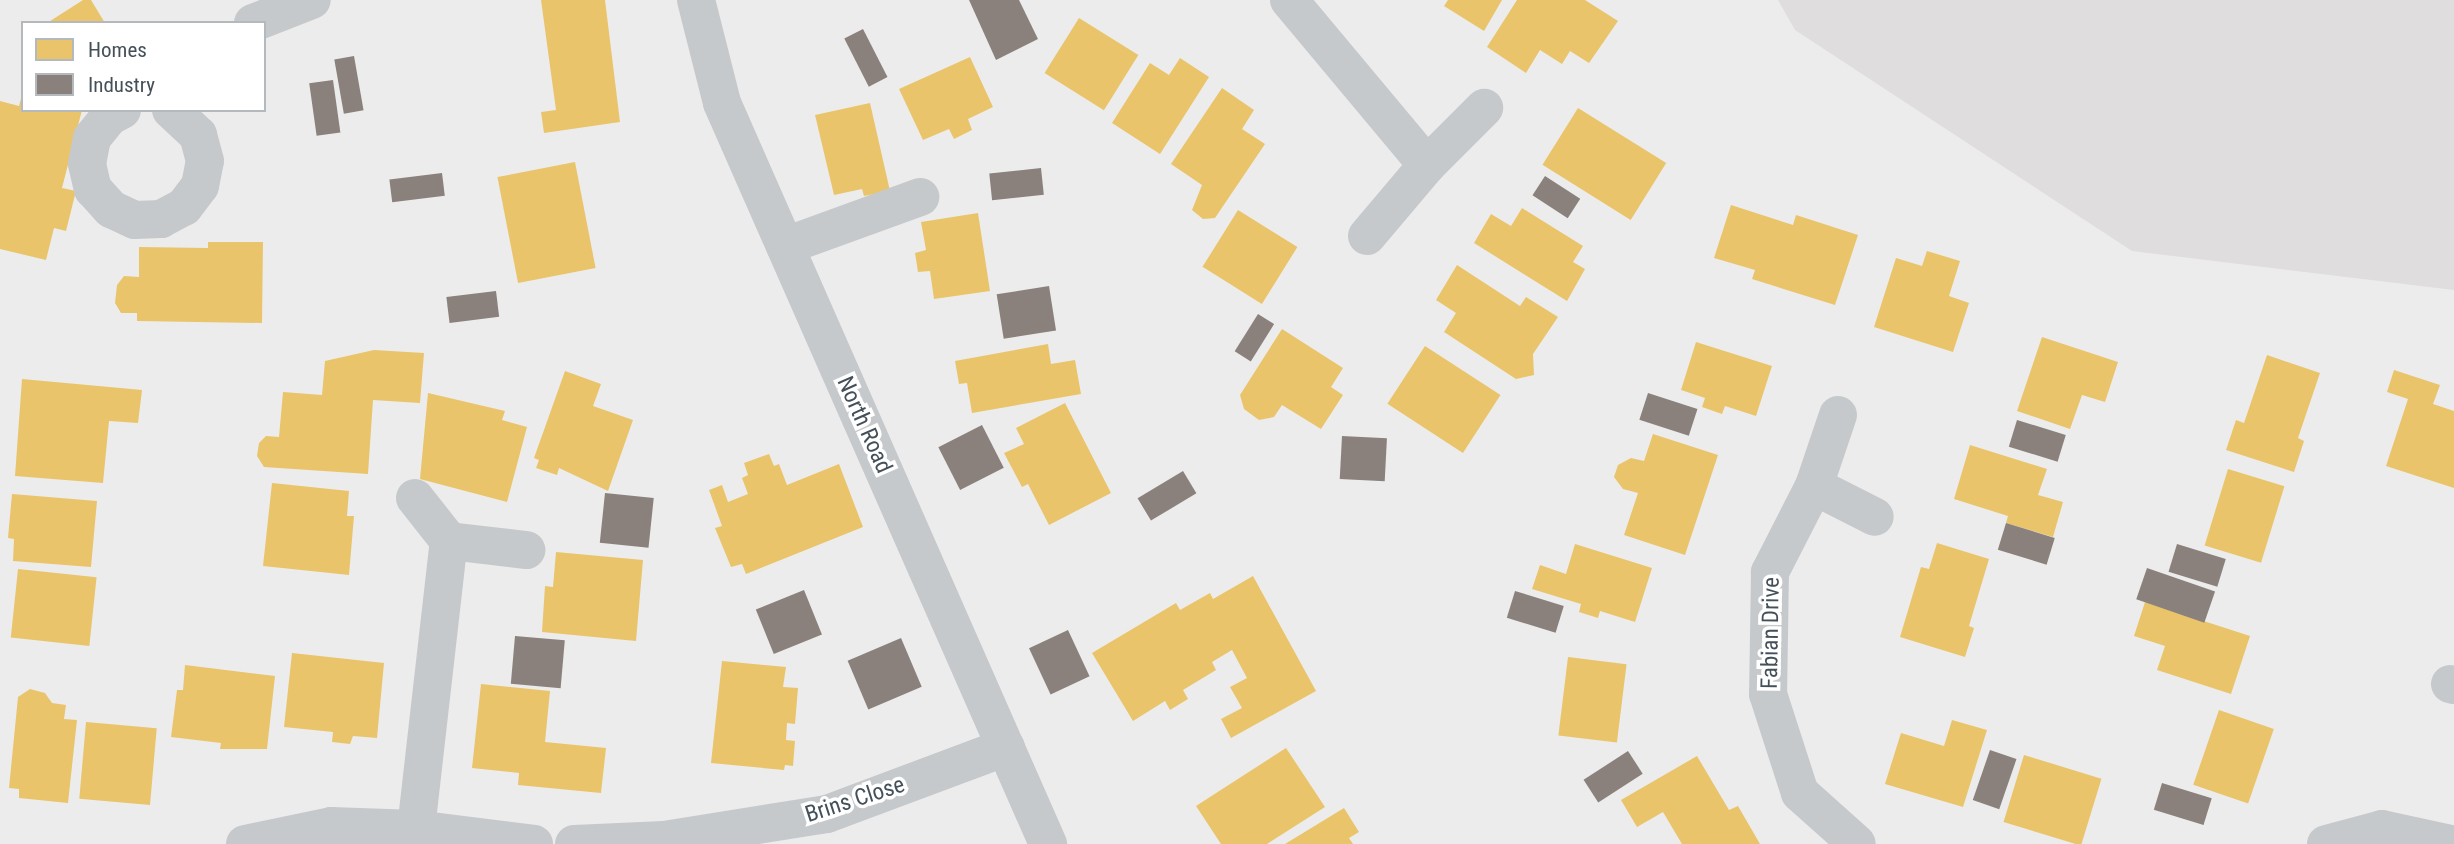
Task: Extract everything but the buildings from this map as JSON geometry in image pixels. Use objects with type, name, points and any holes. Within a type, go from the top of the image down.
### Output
[{"type":"street","points":[[258,21],[312,0]]},
{"type":"street","name":"North Road","points":[[696,0],[722,103],[1048,844]]},
{"type":"street","points":[[1289,0],[1427,165]]},
{"type":"street","points":[[1367,236],[1427,165],[1484,108]]},
{"type":"street","points":[[118,112],[108,117],[92,138],[88,164],[93,189],[111,209],[135,220],[160,219],[184,207],[200,186],[205,161],[198,135],[182,115],[175,112]]},
{"type":"street","points":[[785,246],[920,197]]},
{"type":"street","name":"Fabian Drive","points":[[1838,415],[1814,486],[1770,572],[1768,694],[1800,793],[1857,844]]},
{"type":"street","points":[[1814,486],[1875,517]]},
{"type":"street","points":[[415,498],[449,541],[431,835]]},
{"type":"street","points":[[449,541],[526,550]]},
{"type":"street","name":"Brins Close","points":[[574,844],[664,840],[827,814],[1006,747]]},
{"type":"street","points":[[246,844],[331,826],[534,844]]},
{"type":"street","points":[[2326,844],[2382,829],[2451,844]]},
{"type":"shaded area","points":[[1778,0],[2454,0],[2454,290],[2132,251],[1795,30]]}]
